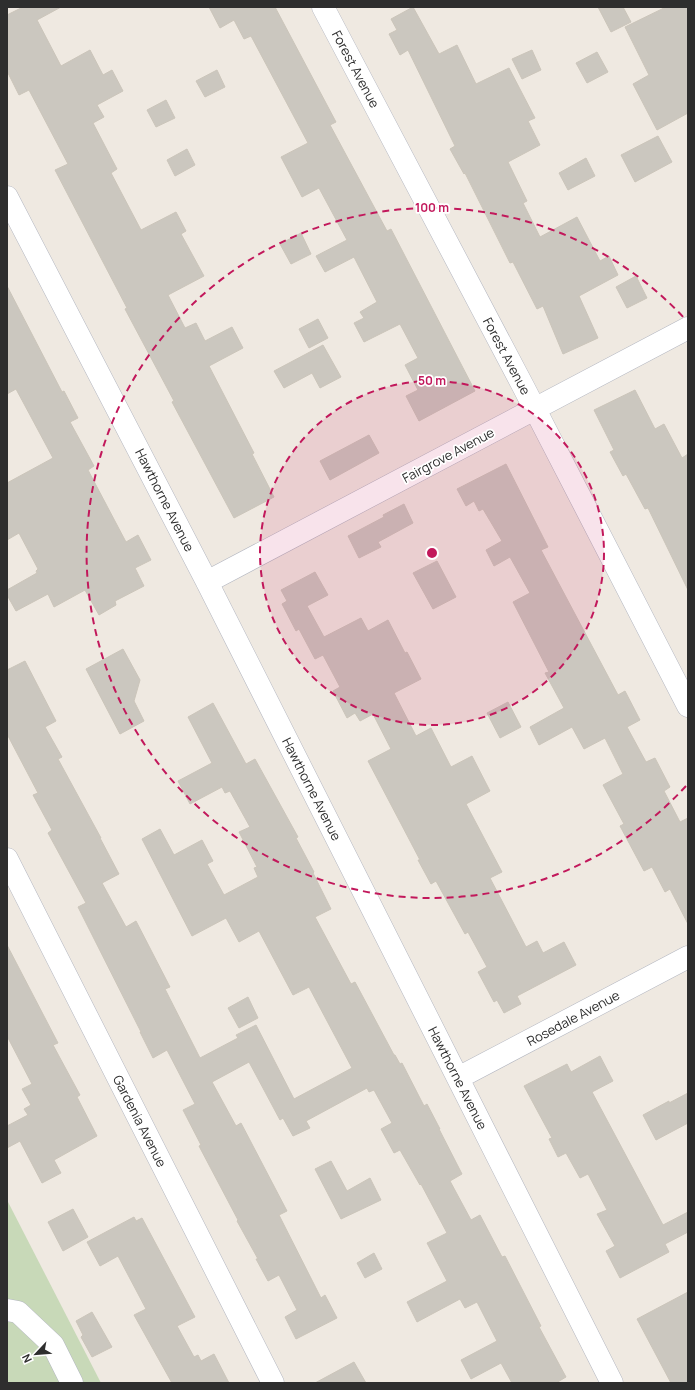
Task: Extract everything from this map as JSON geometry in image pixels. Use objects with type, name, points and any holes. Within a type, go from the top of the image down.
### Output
[{"type":"street","name":"Forest Avenue","points":[[323,7],[534,408],[688,706]]},
{"type":"street","name":"Hawthorne Avenue","points":[[7,197],[207,582],[612,1383]]},
{"type":"street","name":"Fairgrove Avenue","points":[[207,582],[688,328]]},
{"type":"street","name":"Gardenia Avenue","points":[[7,859],[273,1383]]},
{"type":"street","name":"Rosedale Avenue","points":[[458,1078],[688,957]]},
{"type":"street","points":[[7,1310],[18,1312],[53,1345],[72,1383]]},
{"type":"green space","points":[[7,1200],[101,1383],[7,1383]]},
{"type":"building","points":[[23,7],[61,7],[37,20],[61,66],[90,50],[103,75],[112,70],[123,91],[97,105],[104,117],[93,123],[117,169],[111,173],[141,230],[176,212],[186,231],[181,234],[204,276],[168,295],[185,328],[196,323],[205,341],[232,327],[243,348],[209,366],[254,453],[252,454],[274,497],[234,518],[172,402],[174,401],[125,309],[127,308],[55,170],[68,164],[29,90],[19,95],[7,71],[7,15]]},
{"type":"building","points":[[209,7],[275,7],[336,122],[330,125],[387,231],[391,229],[475,391],[419,421],[406,396],[418,390],[405,365],[418,358],[400,324],[364,342],[354,323],[364,318],[360,312],[377,302],[354,257],[325,272],[316,256],[347,240],[319,188],[302,197],[281,157],[308,143],[251,36],[244,39],[234,20],[220,28]]},
{"type":"building","points":[[413,7],[439,54],[457,45],[476,84],[509,68],[535,118],[528,121],[540,145],[508,162],[527,201],[523,203],[540,237],[577,217],[600,261],[609,256],[618,275],[579,296],[598,338],[563,354],[543,306],[537,309],[513,262],[510,263],[465,173],[464,174],[450,149],[455,146],[408,50],[400,55],[389,34],[397,30],[391,19]]},
{"type":"building","points":[[598,7],[623,7],[631,22],[611,32]]},
{"type":"building","points":[[666,7],[688,7],[688,113],[657,130],[633,84],[649,75],[625,27]]},
{"type":"building","points":[[532,50],[541,70],[522,79],[512,59]]},
{"type":"building","points":[[597,52],[608,72],[587,83],[576,63]]},
{"type":"building","points":[[217,70],[225,87],[205,97],[196,81]]},
{"type":"building","points":[[166,100],[175,118],[156,127],[147,110]]},
{"type":"building","points":[[658,136],[672,162],[635,182],[621,155]]},
{"type":"building","points":[[187,149],[195,165],[175,176],[167,160]]},
{"type":"building","points":[[586,158],[595,176],[568,190],[559,173]]},
{"type":"building","points":[[301,233],[311,254],[291,264],[280,244]]},
{"type":"building","points":[[636,276],[647,298],[627,308],[616,287]]},
{"type":"building","points":[[7,286],[62,392],[64,391],[78,418],[70,422],[94,466],[88,470],[126,542],[138,535],[151,560],[135,568],[144,586],[115,601],[116,605],[99,615],[85,590],[54,607],[48,594],[16,611],[7,595],[7,590],[37,573],[36,571],[38,569],[19,533],[7,540],[7,483],[53,458],[16,389],[7,394]]},
{"type":"building","points":[[318,319],[328,338],[309,348],[299,329]]},
{"type":"building","points":[[323,345],[341,377],[320,388],[312,373],[284,388],[274,371]]},
{"type":"building","points":[[635,390],[655,429],[664,424],[682,458],[688,454],[688,590],[648,508],[645,509],[626,474],[623,476],[610,452],[614,450],[594,410]]},
{"type":"building","points":[[369,435],[379,453],[330,480],[320,461]]},
{"type":"building","points":[[506,464],[548,547],[541,550],[618,695],[625,691],[640,720],[627,727],[646,762],[655,758],[670,787],[664,791],[680,822],[688,818],[688,924],[670,889],[665,892],[652,867],[644,871],[620,826],[624,824],[603,785],[623,774],[605,738],[584,749],[572,727],[539,745],[530,727],[564,708],[545,673],[549,672],[513,602],[530,593],[510,557],[494,566],[486,550],[502,541],[483,509],[479,511],[474,501],[466,506],[457,489]]},
{"type":"building","points":[[404,504],[413,523],[378,542],[381,547],[359,558],[348,536],[384,517],[383,515]]},
{"type":"building","points":[[437,561],[456,597],[433,609],[413,573]]},
{"type":"building","points":[[315,572],[328,595],[307,606],[324,637],[361,618],[368,631],[388,620],[405,653],[407,652],[421,679],[394,693],[416,736],[431,728],[451,767],[472,756],[490,791],[466,804],[502,872],[490,878],[526,947],[537,941],[543,953],[564,942],[576,965],[517,996],[521,1004],[504,1013],[497,1000],[494,1002],[478,972],[487,967],[468,932],[465,934],[436,881],[431,884],[368,761],[391,749],[373,714],[360,721],[355,713],[347,718],[333,691],[340,687],[323,655],[315,659],[299,629],[296,631],[282,604],[287,601],[281,590]]},
{"type":"building","points":[[123,649],[140,680],[134,701],[144,721],[120,734],[86,669]]},
{"type":"building","points":[[25,661],[56,721],[45,727],[62,757],[58,759],[119,874],[102,883],[126,927],[136,921],[170,987],[165,989],[200,1058],[238,1038],[236,1035],[256,1025],[294,1099],[352,1068],[309,987],[293,995],[259,931],[239,942],[226,918],[192,936],[142,839],[160,829],[174,855],[202,840],[213,861],[207,864],[224,895],[258,877],[254,868],[257,867],[239,832],[250,827],[230,791],[225,793],[222,787],[190,804],[178,781],[212,763],[188,717],[213,703],[246,764],[255,759],[298,837],[296,838],[331,909],[315,917],[351,984],[355,982],[394,1055],[400,1064],[402,1063],[424,1106],[427,1104],[462,1174],[450,1181],[471,1220],[480,1215],[502,1257],[505,1256],[541,1326],[539,1327],[566,1377],[556,1383],[512,1383],[501,1363],[471,1379],[461,1360],[497,1341],[477,1302],[465,1308],[460,1299],[417,1322],[407,1302],[447,1281],[427,1243],[447,1233],[421,1184],[420,1185],[400,1150],[394,1153],[381,1129],[392,1123],[374,1090],[369,1092],[367,1088],[306,1121],[310,1128],[293,1136],[283,1118],[280,1120],[249,1062],[212,1082],[236,1126],[241,1123],[287,1211],[279,1215],[321,1298],[325,1295],[337,1318],[296,1339],[285,1317],[297,1310],[279,1275],[268,1281],[199,1146],[201,1145],[183,1110],[195,1104],[167,1050],[153,1058],[78,907],[86,903],[48,833],[52,830],[33,795],[38,793],[7,734],[7,670]]},
{"type":"building","points":[[508,702],[521,727],[500,738],[487,713]]},
{"type":"building","points":[[7,945],[58,1043],[53,1045],[80,1095],[77,1097],[97,1136],[54,1160],[61,1173],[42,1183],[20,1141],[7,1148],[7,1126],[28,1115],[24,1109],[31,1105],[22,1089],[32,1084],[7,1036]]},
{"type":"building","points":[[248,997],[258,1018],[239,1028],[228,1008]]},
{"type":"building","points":[[600,1056],[613,1081],[592,1092],[663,1225],[688,1212],[688,1232],[665,1244],[669,1252],[620,1278],[606,1251],[615,1246],[597,1214],[607,1210],[588,1174],[580,1178],[566,1153],[558,1157],[549,1139],[552,1138],[524,1086],[567,1064],[571,1072]]},
{"type":"building","points":[[688,1093],[688,1123],[656,1140],[643,1115]]},
{"type":"building","points":[[331,1161],[347,1191],[370,1178],[381,1200],[341,1219],[315,1169]]},
{"type":"building","points":[[73,1209],[88,1237],[63,1251],[48,1222]]},
{"type":"building","points":[[134,1217],[136,1221],[142,1218],[195,1317],[177,1326],[194,1357],[198,1355],[201,1361],[214,1354],[229,1383],[172,1383],[134,1315],[146,1309],[118,1256],[100,1266],[87,1242]]},
{"type":"building","points":[[374,1253],[382,1269],[365,1278],[357,1263]]},
{"type":"building","points":[[688,1292],[688,1383],[671,1383],[637,1319]]},
{"type":"building","points":[[92,1312],[112,1347],[92,1357],[81,1337],[83,1335],[76,1321]]},
{"type":"building","points":[[354,1362],[366,1383],[315,1383]]}]
